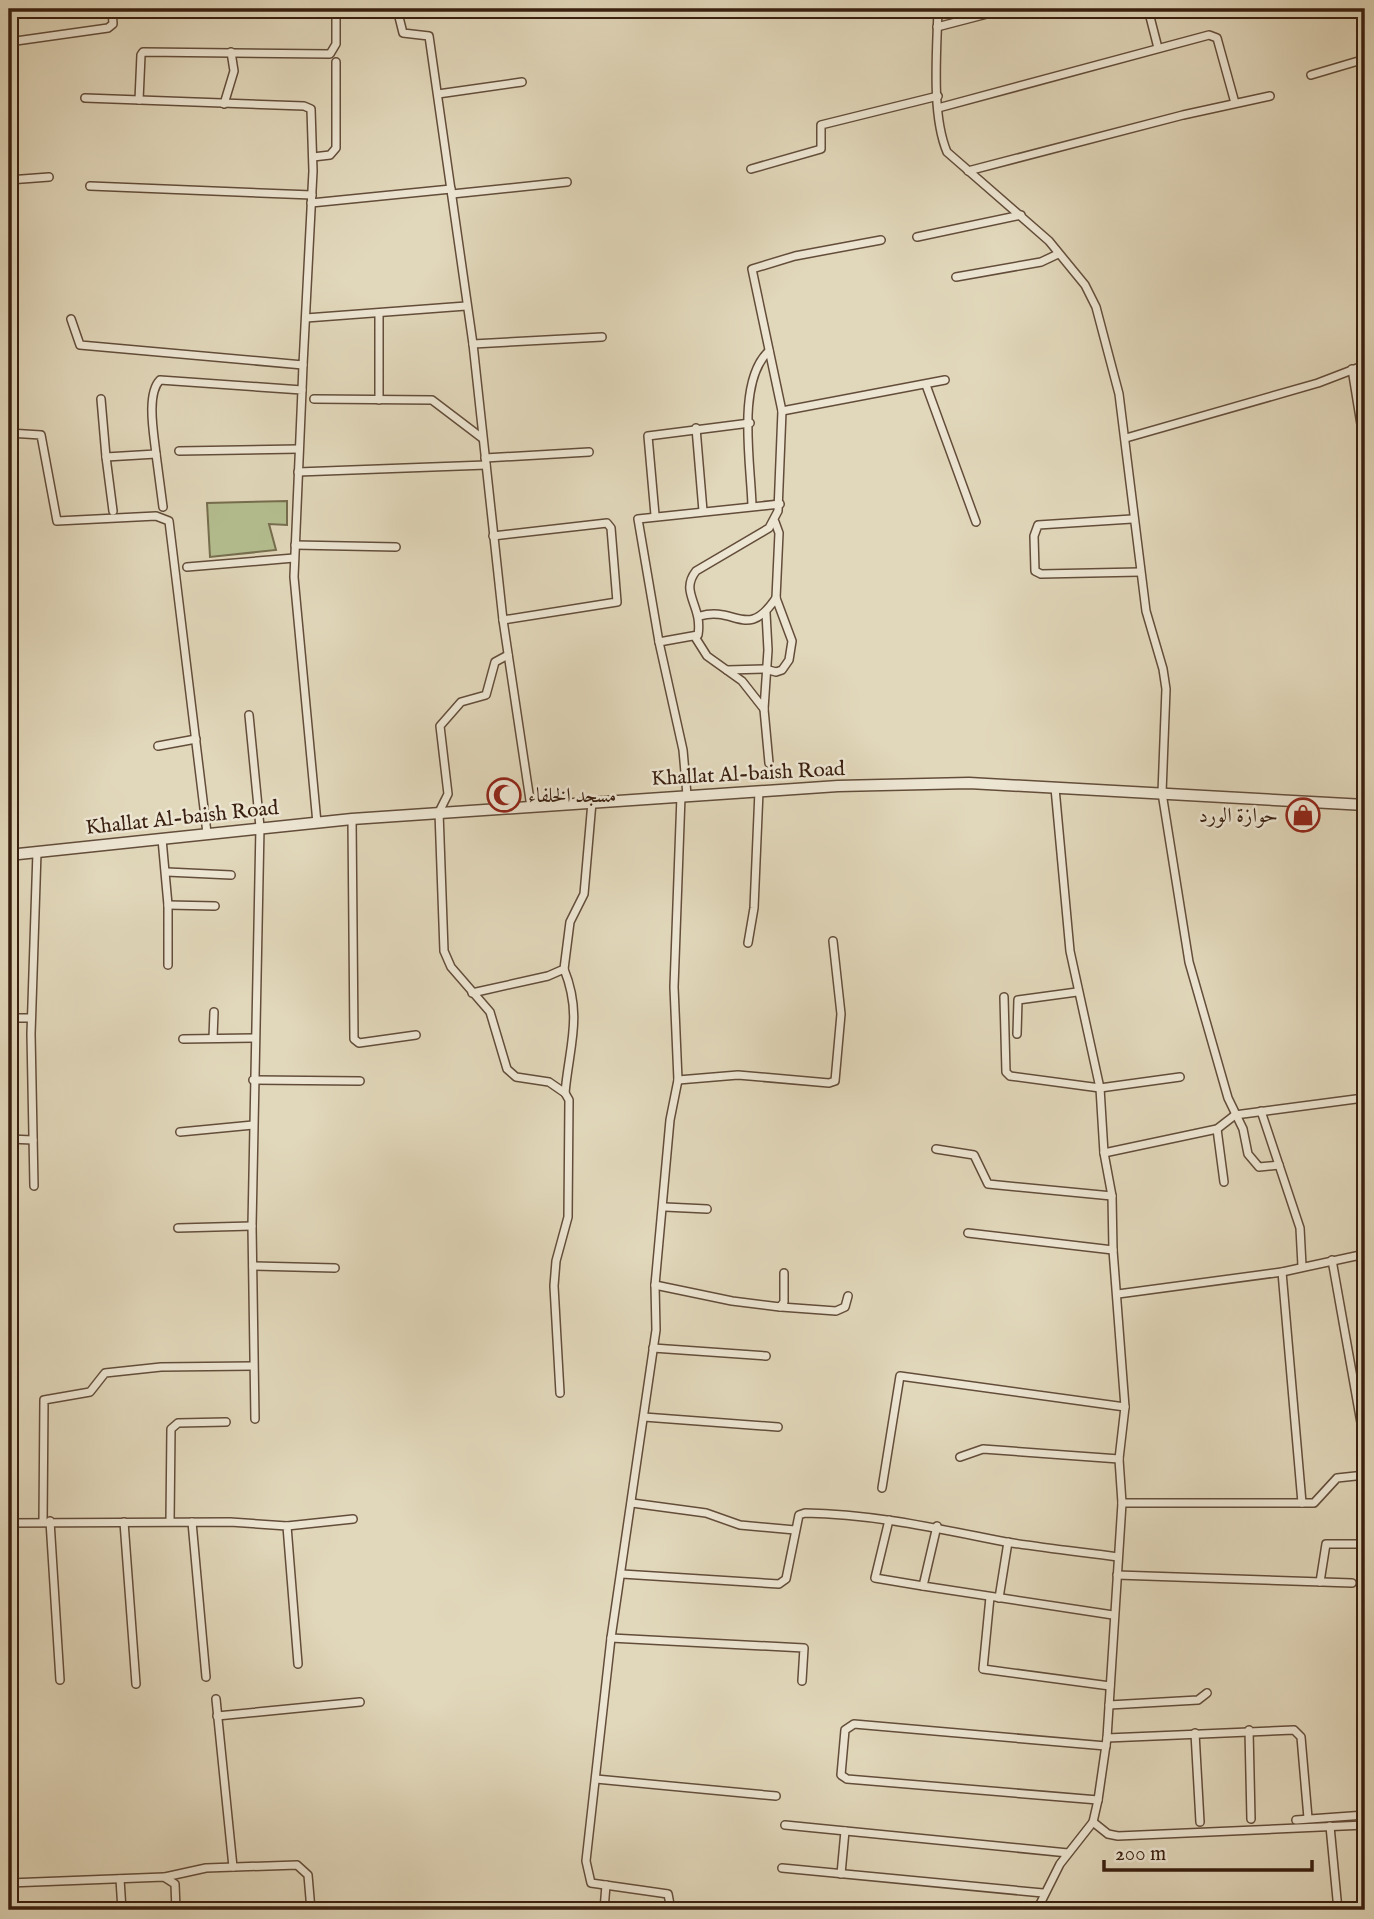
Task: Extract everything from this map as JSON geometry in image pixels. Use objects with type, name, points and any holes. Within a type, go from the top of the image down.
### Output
[{"type":"street","points":[[9,42],[108,28],[113,24],[112,9]]},
{"type":"street","points":[[139,100],[143,52],[330,54],[336,44],[336,9]]},
{"type":"street","points":[[397,9],[403,33],[429,36],[473,344],[503,620],[531,807]]},
{"type":"street","points":[[938,9],[938,108],[940,131],[947,152],[1021,215],[1085,285],[1096,307],[1116,383],[1126,438],[1132,519],[1146,611],[1159,652],[1166,689],[1162,793],[1189,962],[1252,1162],[1259,1167],[1279,1165]]},
{"type":"street","points":[[937,27],[1006,9]]},
{"type":"street","points":[[1148,9],[1158,48]]},
{"type":"street","points":[[938,108],[1214,35],[1219,43],[1235,103]]},
{"type":"street","points":[[224,104],[234,71],[232,52]]},
{"type":"street","points":[[1311,75],[1365,59]]},
{"type":"street","points":[[313,157],[330,155],[336,148],[336,62]]},
{"type":"street","points":[[438,94],[522,82]]},
{"type":"street","points":[[751,169],[821,149],[821,125],[939,96]]},
{"type":"street","points":[[968,171],[1270,96]]},
{"type":"street","points":[[85,98],[308,107],[313,157],[295,558],[297,627],[317,823]]},
{"type":"street","points":[[9,180],[49,177]]},
{"type":"street","points":[[90,186],[311,199],[567,182]]},
{"type":"street","points":[[917,237],[1021,215]]},
{"type":"street","points":[[764,709],[742,681],[707,656],[695,637],[700,616],[688,589],[696,571],[759,535],[775,522],[780,504],[782,411],[752,269],[795,256],[881,240]]},
{"type":"street","points":[[956,278],[1041,261],[1058,254]]},
{"type":"street","points":[[306,318],[466,306]]},
{"type":"street","points":[[379,313],[379,400]]},
{"type":"street","points":[[71,319],[80,345],[303,365]]},
{"type":"street","points":[[473,344],[602,337]]},
{"type":"street","points":[[752,506],[751,383],[760,360],[769,351]]},
{"type":"street","points":[[1126,438],[1318,383],[1365,365]]},
{"type":"street","points":[[1352,369],[1365,449]]},
{"type":"street","points":[[163,507],[156,454],[154,400],[155,386],[160,380],[302,390]]},
{"type":"street","points":[[782,411],[945,380]]},
{"type":"street","points":[[926,385],[976,522]]},
{"type":"street","points":[[101,399],[113,511]]},
{"type":"street","points":[[314,399],[432,400],[482,438]]},
{"type":"street","points":[[655,515],[648,436],[750,423]]},
{"type":"street","points":[[696,428],[703,511]]},
{"type":"street","points":[[9,433],[41,435],[57,521],[156,516],[169,521],[207,833]]},
{"type":"street","points":[[179,451],[299,449]]},
{"type":"street","points":[[298,472],[486,462],[589,452]]},
{"type":"street","points":[[106,457],[156,454]]},
{"type":"street","points":[[671,1910],[668,1895],[590,1882],[586,1869],[611,1638],[653,1348],[655,1284],[665,1206],[670,1120],[678,1080],[674,988],[684,795],[683,750],[637,523],[640,517],[655,515],[780,504]]},
{"type":"street","points":[[1132,519],[1038,524],[1034,536],[1035,571],[1041,574],[1140,572]]},
{"type":"street","points":[[727,670],[782,670],[789,660],[792,641],[776,598],[779,533],[775,522]]},
{"type":"street","points":[[493,536],[607,523],[611,528],[617,602],[503,620]]},
{"type":"street","points":[[295,545],[396,547]]},
{"type":"street","points":[[187,567],[295,558]]},
{"type":"street","points":[[700,616],[750,621],[766,613],[776,598]]},
{"type":"street","points":[[766,613],[768,650],[764,709],[769,763]]},
{"type":"street","points":[[659,642],[695,637]]},
{"type":"street","points":[[508,655],[495,662],[486,695],[461,702],[440,726],[448,794],[439,812],[444,951],[451,967],[490,1012],[507,1069],[516,1077],[540,1079],[565,1093]]},
{"type":"street","points":[[249,715],[260,827],[251,1226],[255,1419]]},
{"type":"street","points":[[158,746],[197,739]]},
{"type":"street","name":"Khallat Al-baish Road","points":[[9,855],[352,819],[838,786],[969,783],[1365,805]]},
{"type":"street","points":[[1037,1910],[1043,1893],[1068,1853],[1093,1822],[1098,1800],[1107,1742],[1111,1686],[1113,1615],[1122,1503],[1119,1459],[1125,1406],[1118,1294],[1112,1250],[1112,1196],[1104,1153],[1100,1088],[1077,992],[1063,902],[1055,788]]},
{"type":"street","points":[[748,943],[754,908],[759,791]]},
{"type":"street","points":[[560,1394],[554,1286],[556,1261],[568,1217],[570,1118],[565,1093],[571,1068],[573,996],[564,969],[570,922],[584,894],[592,802]]},
{"type":"street","points":[[352,819],[354,1039],[359,1043],[416,1035]]},
{"type":"street","points":[[162,839],[167,872],[168,965]]},
{"type":"street","points":[[34,1186],[32,1018],[37,852]]},
{"type":"street","points":[[167,872],[231,875]]},
{"type":"street","points":[[168,905],[215,906]]},
{"type":"street","points":[[678,1080],[738,1075],[830,1083],[835,1081],[841,1014],[833,941]]},
{"type":"street","points":[[472,993],[548,976],[564,969]]},
{"type":"street","points":[[1017,1034],[1018,1000],[1077,992]]},
{"type":"street","points":[[1004,997],[1007,1074],[1100,1088],[1180,1077]]},
{"type":"street","points":[[213,1038],[214,1012]]},
{"type":"street","points":[[9,1018],[32,1018]]},
{"type":"street","points":[[183,1038],[254,1038]]},
{"type":"street","points":[[253,1080],[360,1081]]},
{"type":"street","points":[[1104,1153],[1217,1129],[1235,1115],[1356,1099]]},
{"type":"street","points":[[1261,1111],[1300,1228],[1302,1266]]},
{"type":"street","points":[[180,1132],[253,1125]]},
{"type":"street","points":[[1217,1129],[1224,1182]]},
{"type":"street","points":[[9,1139],[33,1140]]},
{"type":"street","points":[[936,1149],[974,1155],[988,1184],[1112,1196]]},
{"type":"street","points":[[665,1206],[707,1209]]},
{"type":"street","points":[[178,1228],[251,1226]]},
{"type":"street","points":[[968,1233],[1112,1250]]},
{"type":"street","points":[[1118,1294],[1282,1272],[1365,1254]]},
{"type":"street","points":[[1332,1260],[1365,1443]]},
{"type":"street","points":[[253,1266],[335,1268]]},
{"type":"street","points":[[1282,1272],[1302,1503]]},
{"type":"street","points":[[780,1307],[784,1302],[784,1273]]},
{"type":"street","points":[[655,1284],[732,1301],[836,1311],[845,1307],[848,1296]]},
{"type":"street","points":[[653,1348],[766,1356]]},
{"type":"street","points":[[60,1680],[47,1522],[44,1400],[90,1392],[105,1373],[161,1367],[253,1366]]},
{"type":"street","points":[[881,1488],[900,1376],[1125,1406]]},
{"type":"street","points":[[644,1418],[778,1427]]},
{"type":"street","points":[[170,1521],[171,1429],[178,1423],[226,1422]]},
{"type":"street","points":[[960,1457],[984,1449],[1119,1459]]},
{"type":"street","points":[[1122,1503],[1302,1503],[1320,1500],[1337,1478],[1365,1475]]},
{"type":"street","points":[[632,1503],[706,1513],[740,1525],[795,1530]]},
{"type":"street","points":[[622,1574],[779,1584],[786,1579],[795,1530],[801,1514],[847,1514],[937,1526],[1007,1542],[1118,1557]]},
{"type":"street","points":[[9,1523],[264,1522],[287,1527],[353,1519]]},
{"type":"street","points":[[889,1520],[875,1578],[1113,1615]]},
{"type":"street","points":[[124,1522],[135,1684]]},
{"type":"street","points":[[192,1522],[206,1677]]},
{"type":"street","points":[[923,1586],[937,1526]]},
{"type":"street","points":[[287,1527],[298,1664]]},
{"type":"street","points":[[1007,1542],[983,1669],[1111,1686]]},
{"type":"street","points":[[1320,1582],[1326,1544],[1365,1544]]},
{"type":"street","points":[[1117,1575],[1352,1583]]},
{"type":"street","points":[[611,1638],[804,1648],[806,1654],[802,1681]]},
{"type":"street","points":[[1109,1705],[1198,1700],[1207,1693]]},
{"type":"street","points":[[216,1699],[233,1867]]},
{"type":"street","points":[[217,1716],[360,1702]]},
{"type":"street","points":[[1098,1800],[847,1779],[841,1775],[840,1765],[845,1730],[854,1724],[1107,1742],[1195,1733],[1289,1729],[1298,1732],[1308,1818]]},
{"type":"street","points":[[1249,1730],[1251,1819]]},
{"type":"street","points":[[1195,1733],[1200,1822]]},
{"type":"street","points":[[596,1779],[776,1796]]},
{"type":"street","points":[[1296,1820],[1365,1815]]},
{"type":"street","points":[[1093,1822],[1108,1834],[1118,1836],[1365,1825]]},
{"type":"street","points":[[785,1825],[1068,1853]]},
{"type":"street","points":[[1331,1826],[1338,1910]]},
{"type":"street","points":[[841,1874],[845,1831]]},
{"type":"street","points":[[9,1883],[164,1877],[187,1870],[233,1867],[303,1867],[308,1875],[312,1910]]},
{"type":"street","points":[[782,1868],[1043,1893]]},
{"type":"street","points":[[164,1877],[175,1884],[176,1910]]},
{"type":"street","points":[[120,1879],[122,1910]]},
{"type":"street","points":[[604,1910],[606,1885]]},
{"type":"green space","points":[[287,501],[287,525],[269,524],[276,550],[210,557],[207,503]]},
{"type":"place","name":"مسجد الخلفاء","points":[[504,795]]},
{"type":"place","name":"حوازة الورد","points":[[1303,815]]}]
